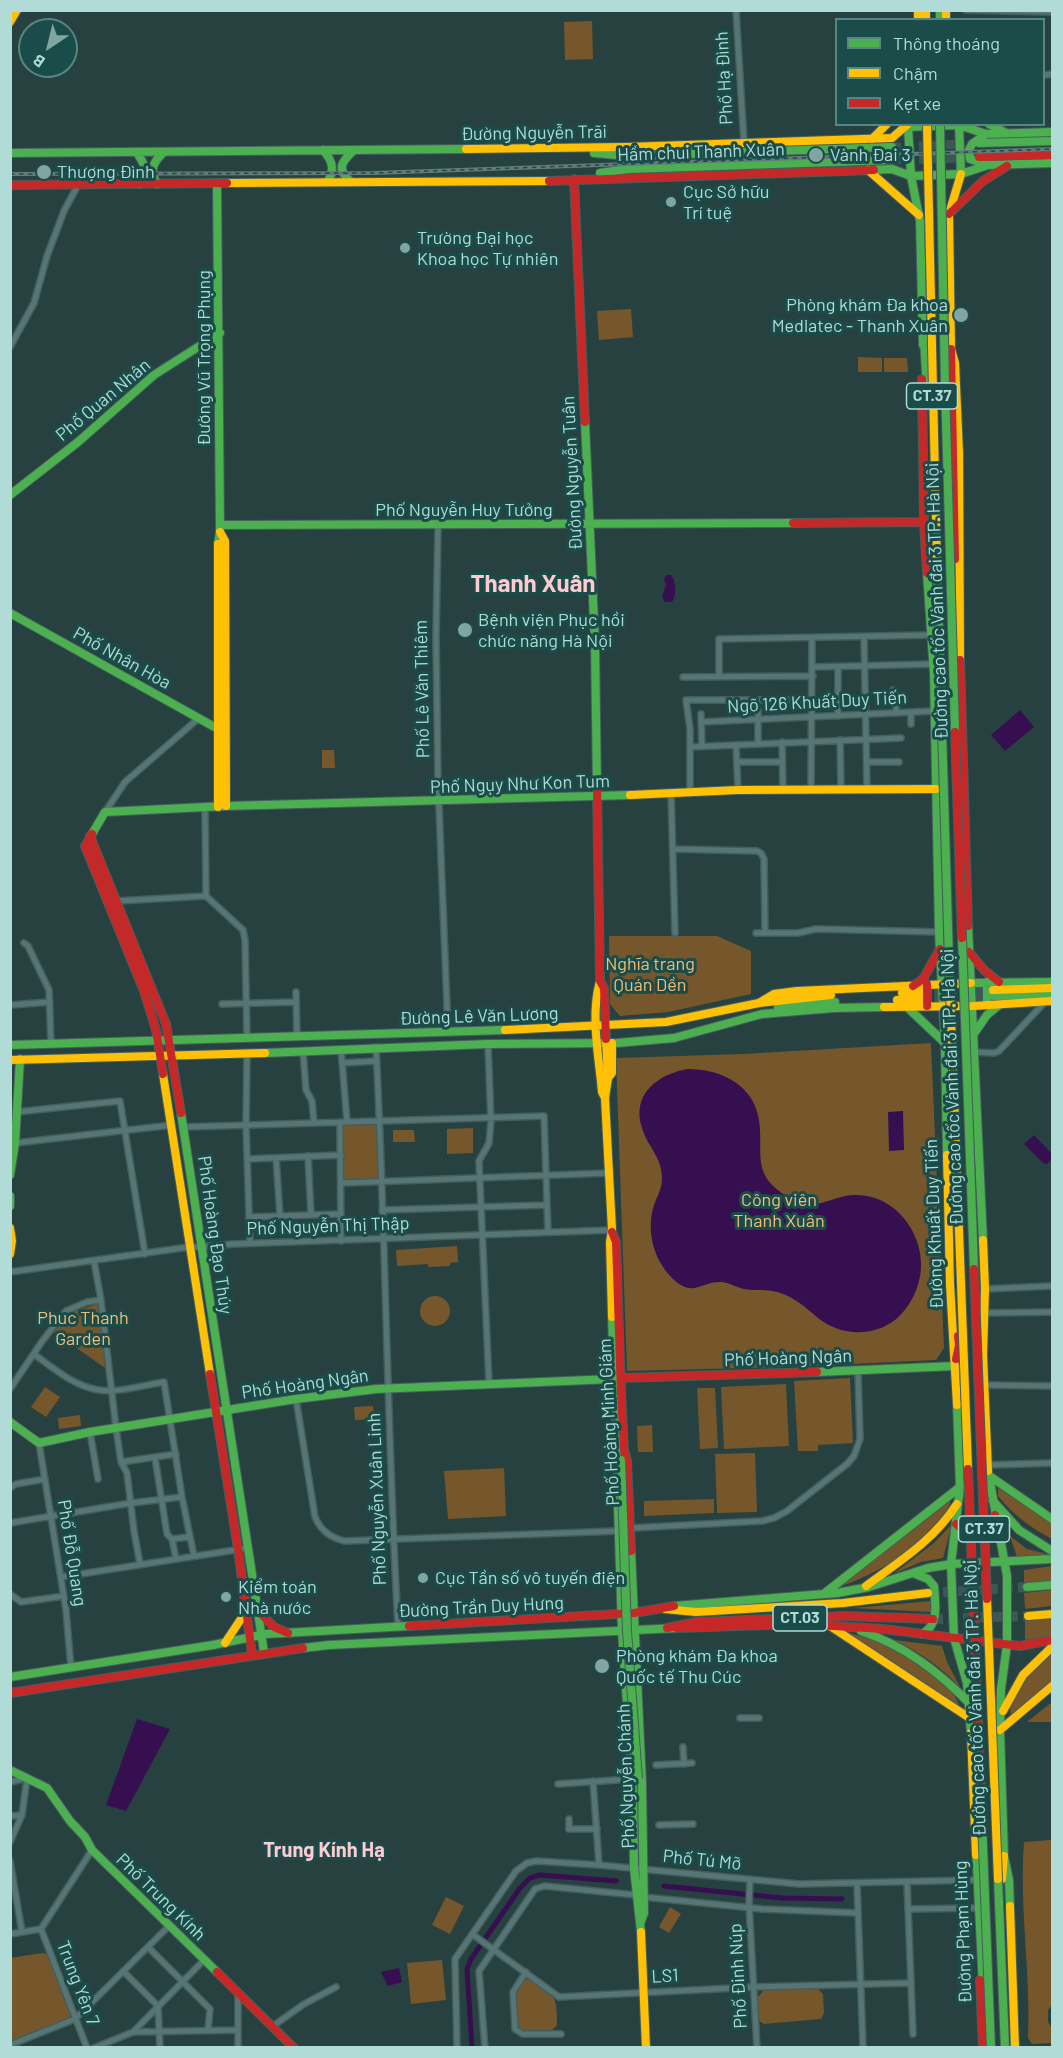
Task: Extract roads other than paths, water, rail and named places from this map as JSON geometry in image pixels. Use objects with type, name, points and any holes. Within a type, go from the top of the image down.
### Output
[{"type":"main road","points":[[10,22],[17,10]]},
{"type":"main road","points":[[872,139],[885,126]]},
{"type":"main road","points":[[10,185],[547,181],[868,170],[892,165],[898,158],[898,150],[892,142],[908,126]]},
{"type":"main road","name":"Đường Khuất Duy Tiến","points":[[908,126],[911,176],[919,215],[924,338],[922,354],[924,522],[931,634],[937,666],[934,674],[934,711],[939,932],[944,1006],[947,1113],[945,1137],[950,1284],[960,1488],[951,1564],[954,1638]]},
{"type":"main road","name":"Đường cao tốc Vành đai 3 TP. Hà Nội","points":[[927,126],[937,666],[991,2048]]},
{"type":"main road","name":"Đường cao tốc Vành đai 3 TP. Hà Nội","points":[[940,126],[964,1011],[1007,2048]]},
{"type":"main road","points":[[954,667],[955,536],[948,214],[962,174],[959,126]]},
{"type":"main road","points":[[964,126],[986,134],[1006,134],[1026,129],[1053,132]]},
{"type":"main road","points":[[992,126],[1006,134]]},
{"type":"main road","points":[[986,134],[969,145],[969,157],[974,161],[988,165],[1053,163]]},
{"type":"main road","name":"Đường Nguyễn Trãi","points":[[10,153],[547,148],[872,139],[892,142]]},
{"type":"main road","points":[[978,143],[1053,141]]},
{"type":"main road","name":"Hầm chui Thanh Xuân","points":[[547,148],[627,156],[892,142]]},
{"type":"main road","points":[[323,150],[332,165],[332,175],[327,183]]},
{"type":"main road","points":[[351,182],[343,176],[341,166],[345,158],[354,150]]},
{"type":"main road","points":[[136,152],[145,164],[146,174],[139,184]]},
{"type":"main road","points":[[157,184],[152,169],[156,159],[164,152]]},
{"type":"main road","points":[[979,157],[1053,155]]},
{"type":"main road","points":[[892,165],[911,176],[962,174],[988,165]]},
{"type":"main road","name":"Hầm chui Thanh Xuân","points":[[547,181],[628,169],[892,165]]},
{"type":"main road","points":[[868,170],[919,215],[948,214],[983,181],[1010,165]]},
{"type":"main road","name":"Đường Nguyễn Tuân","points":[[574,179],[590,524],[598,796],[600,981],[597,989],[604,1046]]},
{"type":"main road","name":"Đường Vũ Trọng Phụng","points":[[217,183],[220,529],[218,541],[222,806]]},
{"type":"main road","name":"Phố Quan Nhân","points":[[10,495],[78,442],[154,375],[219,333]]},
{"type":"main road","points":[[924,338],[937,666]]},
{"type":"main road","points":[[951,350],[955,363],[959,453],[960,674],[965,856],[986,1289],[983,1355]]},
{"type":"main road","name":"Phố Nguyễn Huy Tưởng","points":[[220,529],[438,525],[924,522]]},
{"type":"main road","name":"Phố Nhân Hòa","points":[[10,613],[218,729]]},
{"type":"main road","name":"Đường Vũ Trọng Phụng","points":[[221,662],[218,729],[222,806]]},
{"type":"main road","points":[[934,674],[960,674]]},
{"type":"main road","name":"Phố Ngụy Như Kon Tum","points":[[105,812],[222,806],[738,790],[936,789]]},
{"type":"main road","points":[[90,836],[105,812]]},
{"type":"main road","name":"Phố Hoàng Đạo Thúy","points":[[90,836],[85,846],[153,988],[166,1024],[184,1127],[264,1653]]},
{"type":"main road","name":"Phố Hoàng Đạo Thúy","points":[[90,836],[144,991],[158,1040],[238,1549],[252,1654]]},
{"type":"main road","points":[[937,856],[950,862],[965,856]]},
{"type":"main road","points":[[938,874],[951,869],[967,874]]},
{"type":"main road","points":[[912,986],[923,979],[941,947]]},
{"type":"main road","points":[[969,951],[984,970],[999,982]]},
{"type":"main road","name":"Đường Lê Văn Lương","points":[[10,1045],[448,1032],[666,1022],[759,1003],[774,994],[797,991],[971,982],[1053,982]]},
{"type":"main road","points":[[987,982],[987,1005]]},
{"type":"main road","points":[[927,984],[927,1006]]},
{"type":"main road","points":[[144,991],[153,988]]},
{"type":"main road","points":[[1053,988],[993,993],[1053,995]]},
{"type":"main road","points":[[759,1003],[824,995],[920,996],[777,1008],[762,1014]]},
{"type":"main road","name":"Đường Lê Văn Lương","points":[[10,1060],[161,1057],[488,1044],[604,1046],[674,1038],[762,1014],[825,1009],[973,1006],[1049,1001]]},
{"type":"main road","points":[[974,1035],[987,1015],[1000,1003]]},
{"type":"main road","points":[[906,1006],[945,1042]]},
{"type":"main road","points":[[964,1011],[973,1122],[988,1475],[1006,1563],[1007,1645],[1001,1689],[999,1730],[1004,1856],[1002,1881],[1007,2048]]},
{"type":"main road","name":"Phố Hoàng Minh Giám","points":[[604,1046],[612,1073],[608,1078],[605,1098],[612,1230],[616,1242],[620,1450],[618,1531],[622,1631]]},
{"type":"main road","name":"Phố Hoàng Minh Giám","points":[[604,1046],[602,1092],[605,1098]]},
{"type":"main road","points":[[10,1175],[15,1143],[20,1059]]},
{"type":"main road","points":[[952,1079],[951,1158],[958,1345],[955,1363]]},
{"type":"main road","points":[[947,1113],[976,1110]]},
{"type":"main road","points":[[10,1196],[10,1206]]},
{"type":"main road","points":[[10,1228],[12,1241],[10,1254]]},
{"type":"main road","name":"Phố Hoàng Ngân","points":[[39,1443],[90,1432],[296,1399],[387,1388],[858,1371],[955,1363]]},
{"type":"main road","points":[[10,1422],[39,1443]]},
{"type":"main road","points":[[620,1450],[634,1779],[637,1792]]},
{"type":"main road","name":"Phố Hoàng Minh Giám","points":[[620,1450],[627,1461],[635,1630]]},
{"type":"main road","points":[[988,1475],[1053,1519]]},
{"type":"main road","points":[[822,1596],[960,1488]]},
{"type":"main road","points":[[862,1589],[930,1538],[946,1522],[959,1499]]},
{"type":"main road","points":[[993,1500],[1009,1522],[1024,1536],[1053,1551]]},
{"type":"main road","points":[[956,1524],[974,1536],[985,1530],[995,1515]]},
{"type":"main road","name":"Đường Trần Duy Hưng","points":[[10,1677],[225,1643],[262,1635],[622,1613],[665,1609],[680,1605],[822,1596],[862,1589],[924,1568],[951,1564],[1053,1559]]},
{"type":"main road","points":[[913,1573],[928,1579],[934,1586],[934,1624],[930,1630],[920,1635]]},
{"type":"main road","points":[[1027,1587],[1053,1586]]},
{"type":"main road","points":[[621,1587],[626,1594],[630,1594],[634,1589]]},
{"type":"main road","name":"CT.03","points":[[665,1609],[696,1612],[843,1604],[928,1593]]},
{"type":"main road","points":[[225,1643],[247,1610]]},
{"type":"main road","points":[[257,1610],[274,1627],[290,1634]]},
{"type":"main road","points":[[1028,1616],[1053,1614]]},
{"type":"main road","name":"CT.03","points":[[667,1628],[697,1622],[845,1616],[933,1619]]},
{"type":"main road","points":[[519,1620],[519,1635]]},
{"type":"main road","name":"Đường Trần Duy Hưng","points":[[10,1692],[252,1654],[329,1646],[519,1635],[800,1624],[883,1629],[1020,1646],[1053,1640]]},
{"type":"main road","points":[[829,1626],[971,1719]]},
{"type":"main road","points":[[847,1627],[894,1643],[922,1660],[954,1686],[970,1705]]},
{"type":"main road","name":"Phố Nguyễn Chánh","points":[[635,1630],[642,1783],[637,1792],[634,1868],[640,1896],[646,2048]]},
{"type":"main road","name":"Phố Nguyễn Chánh","points":[[622,1631],[634,1779]]},
{"type":"main road","name":"Đường Phạm Hùng","points":[[954,1638],[967,1683],[970,1705],[976,1848],[975,1908],[985,2048]]},
{"type":"main road","points":[[1000,1719],[1017,1680],[1053,1647]]},
{"type":"main road","points":[[624,1659],[629,1654],[636,1662]]},
{"type":"main road","points":[[126,1659],[127,1674]]},
{"type":"main road","points":[[967,1683],[974,1671],[982,1669],[994,1676],[1001,1689]]},
{"type":"main road","points":[[999,1730],[1053,1686]]},
{"type":"main road","name":"Phố Trung Kính","points":[[10,1770],[47,1788],[70,1821],[85,1837],[92,1850],[294,2048]]},
{"type":"main road","name":"Phố Nguyễn Chánh","points":[[637,1792],[644,1869],[640,1896]]},
{"type":"main road","points":[[976,1848],[985,2048]]},
{"type":"main road","points":[[1004,1856],[1009,1880],[1015,2048]]},
{"type":"street","name":"Phố Hạ Đình","points":[[736,10],[744,143]]},
{"type":"street","points":[[966,10],[1053,12]]},
{"type":"street","points":[[10,347],[34,303],[47,256],[64,211],[78,185]]},
{"type":"street","name":"Phố Lê Văn Thiêm","points":[[438,525],[436,636],[439,801],[448,1032]]},
{"type":"street","points":[[719,676],[719,639],[931,634]]},
{"type":"street","points":[[864,636],[867,789]]},
{"type":"street","points":[[811,789],[812,638]]},
{"type":"street","points":[[813,667],[937,666]]},
{"type":"street","points":[[838,667],[838,716]]},
{"type":"street","points":[[683,677],[813,676]]},
{"type":"street","points":[[893,690],[897,713]]},
{"type":"street","points":[[690,792],[690,747],[686,700],[812,700]]},
{"type":"street","points":[[758,711],[758,743]]},
{"type":"street","name":"Ngõ 126 Khuất Duy Tiến","points":[[701,722],[934,711]]},
{"type":"street","points":[[911,712],[911,724]]},
{"type":"street","name":"Ngõ 126 Khuất Duy Tiến","points":[[701,714],[702,746]]},
{"type":"street","points":[[105,812],[125,782],[199,718]]},
{"type":"street","points":[[690,747],[901,738]]},
{"type":"street","points":[[840,741],[841,789]]},
{"type":"street","points":[[782,742],[783,789]]},
{"type":"street","points":[[736,745],[738,790]]},
{"type":"street","points":[[737,762],[782,762]]},
{"type":"street","points":[[867,762],[899,762]]},
{"type":"street","points":[[671,793],[675,933]]},
{"type":"street","points":[[205,808],[206,896]]},
{"type":"street","points":[[673,849],[757,851],[761,853],[764,859],[765,933]]},
{"type":"street","points":[[113,902],[206,896],[243,930],[247,1038]]},
{"type":"street","points":[[756,933],[798,933],[816,929],[939,932]]},
{"type":"street","points":[[24,943],[28,946],[49,990],[51,1044]]},
{"type":"street","points":[[296,992],[297,1037]]},
{"type":"street","points":[[974,1052],[994,1053],[999,1050],[1049,1001]]},
{"type":"street","points":[[10,1005],[50,1002]]},
{"type":"street","points":[[222,1004],[296,1002]]},
{"type":"street","points":[[488,1044],[491,1117],[489,1143],[479,1161],[479,1179],[489,1383]]},
{"type":"street","name":"Phố Nguyễn Xuân Linh","points":[[376,1047],[387,1388],[398,1626]]},
{"type":"street","points":[[341,1241],[341,1155],[344,1122],[342,1049]]},
{"type":"street","points":[[303,1050],[306,1090],[312,1101],[314,1123]]},
{"type":"street","points":[[247,1052],[246,1125],[250,1244]]},
{"type":"street","points":[[342,1063],[377,1062]]},
{"type":"street","points":[[16,1112],[120,1101],[145,1254]]},
{"type":"street","points":[[184,1127],[544,1116],[548,1232]]},
{"type":"street","points":[[15,1143],[172,1125]]},
{"type":"street","points":[[247,1159],[341,1155]]},
{"type":"street","points":[[308,1156],[311,1215]]},
{"type":"street","points":[[276,1158],[280,1216]]},
{"type":"street","points":[[342,1183],[609,1173]]},
{"type":"street","points":[[382,1210],[547,1205]]},
{"type":"street","points":[[249,1217],[342,1214]]},
{"type":"street","name":"Phố Nguyễn Thị Thập","points":[[10,1272],[190,1247],[612,1230]]},
{"type":"street","points":[[94,1261],[109,1355],[111,1390],[121,1462],[128,1473],[130,1503],[140,1564]]},
{"type":"street","points":[[986,1289],[1053,1286]]},
{"type":"street","points":[[11,1387],[66,1311],[87,1302],[101,1300]]},
{"type":"street","points":[[986,1313],[1053,1312]]},
{"type":"street","points":[[34,1354],[56,1371],[85,1387],[100,1391],[164,1382],[182,1497],[194,1556]]},
{"type":"street","points":[[630,1527],[762,1521],[780,1516],[847,1464],[856,1452],[860,1439],[858,1371]]},
{"type":"street","points":[[985,1385],[1053,1386]]},
{"type":"street","points":[[296,1399],[315,1518],[318,1525],[333,1538],[344,1541],[618,1531]]},
{"type":"street","points":[[90,1432],[98,1479]]},
{"type":"street","name":"Phố Đỗ Quang","points":[[39,1443],[62,1578],[71,1668]]},
{"type":"street","points":[[121,1462],[176,1454]]},
{"type":"street","points":[[155,1458],[167,1534],[172,1539],[176,1559]]},
{"type":"street","points":[[988,1465],[1053,1463]]},
{"type":"street","points":[[10,1488],[16,1484],[45,1479]]},
{"type":"street","points":[[10,1523],[130,1503],[182,1497]]},
{"type":"street","points":[[172,1539],[189,1537]]},
{"type":"street","points":[[62,1578],[248,1548]]},
{"type":"street","points":[[10,1594],[21,1602],[64,1596]]},
{"type":"street","points":[[740,1718],[759,1718]]},
{"type":"street","points":[[683,1747],[684,1764]]},
{"type":"street","points":[[656,1765],[692,1763]]},
{"type":"street","points":[[10,1782],[27,1778],[22,1815],[10,1842]]},
{"type":"street","points":[[558,1784],[634,1779]]},
{"type":"street","points":[[593,1781],[599,1865]]},
{"type":"street","points":[[10,1816],[22,1815]]},
{"type":"street","points":[[568,1819],[569,1829],[597,1829]]},
{"type":"street","points":[[659,1825],[693,1824]]},
{"type":"street","points":[[10,1934],[41,1929],[92,1850]]},
{"type":"street","points":[[10,1861],[13,1902],[22,1932]]},
{"type":"street","name":"Phố Tú Mỡ","points":[[457,2048],[454,1964],[458,1954],[512,1876],[527,1863],[537,1861],[634,1868],[750,1884],[975,1880]]},
{"type":"street","points":[[907,1882],[914,2034]]},
{"type":"street","points":[[857,1883],[863,2048]]},
{"type":"street","name":"Phố Đinh Núp","points":[[750,1884],[749,1906],[757,2048]]},
{"type":"street","points":[[485,2048],[478,1973],[491,1947],[538,1886],[749,1906],[858,1913]]},
{"type":"street","points":[[909,1909],[975,1908]]},
{"type":"street","points":[[10,2045],[75,2019],[168,1926]]},
{"type":"street","name":"Trung Yên 7","points":[[41,1929],[87,2048]]},
{"type":"street","name":"LS1","points":[[472,1934],[559,1996],[753,1987],[910,1983]]},
{"type":"street","points":[[148,1947],[210,2009],[208,2031]]},
{"type":"street","points":[[133,2032],[204,1960]]},
{"type":"street","points":[[123,1971],[158,2006],[160,2048]]},
{"type":"street","points":[[526,1972],[513,1992],[515,2029],[523,2034],[561,2034]]},
{"type":"street","points":[[273,2026],[304,2004],[336,1988]]},
{"type":"street","points":[[238,1994],[238,2048]]},
{"type":"street","points":[[94,2048],[133,2032],[237,2031]]},
{"type":"waterway","points":[[472,2048],[467,1969],[471,1959],[520,1888],[530,1878],[540,1875],[616,1881]]},
{"type":"waterway","points":[[664,1886],[782,1898],[842,1899]]},
{"type":"tunnel","points":[[892,147],[964,144]]},
{"type":"tunnel","points":[[892,160],[965,158]]},
{"type":"tunnel","points":[[921,992],[993,990]]},
{"type":"tunnel","points":[[921,999],[993,996]]},
{"type":"tunnel","points":[[928,1593],[1027,1587]]},
{"type":"tunnel","points":[[933,1619],[1028,1616]]},
{"type":"railway","points":[[10,174],[374,173],[1052,149]]},
{"type":"place","name":"Vành Đai 3","points":[[816,155]]},
{"type":"place","name":"Thượng Đình","points":[[44,172]]},
{"type":"place","name":"Cục Sở hữu Trí tuệ","points":[[671,202]]},
{"type":"place","name":"Trường Đại học Khoa học Tự nhiên","points":[[405,248]]},
{"type":"place","name":"Phòng khám Đa khoa Medlatec - Thanh Xuân","points":[[961,315]]},
{"type":"place","name":"Bệnh viện Phục hồi chức năng Hà Nội","points":[[465,630]]},
{"type":"place","name":"Cục Tần số vô tuyến điện","points":[[423,1578]]},
{"type":"place","name":"Kiểm toán Nhà nước","points":[[226,1597]]},
{"type":"place","name":"Phòng khám Đa khoa Quốc tế Thu Cúc","points":[[602,1666]]},
{"type":"district","name":"Thanh Xuân","points":[[533,584]]},
{"type":"district","name":"Trung Kính Hạ","points":[[324,1850]]},
{"type":"park label","name":"Nghĩa trang Quán Dền","points":[[650,974]]},
{"type":"park label","name":"Công viên Thanh Xuân","points":[[779,1210]]},
{"type":"park label","name":"Phuc Thanh Garden","points":[[83,1328]]}]
